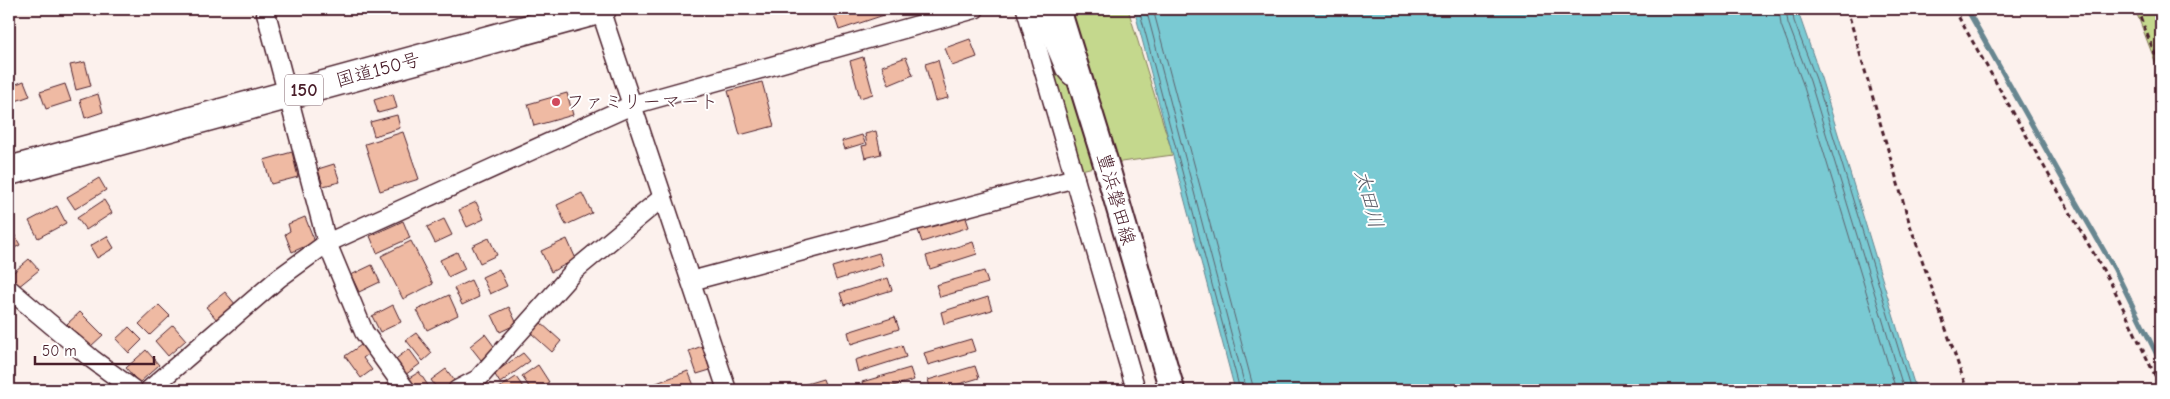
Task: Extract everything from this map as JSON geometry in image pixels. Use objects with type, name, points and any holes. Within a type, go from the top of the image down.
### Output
[{"type":"highway","name":"国道150号","points":[[9,171],[601,9]]},
{"type":"main road","name":"豊浜磐田線","points":[[1058,9],[1172,390]]},
{"type":"street","points":[[265,9],[327,243],[364,332],[406,390]]},
{"type":"street","points":[[601,9],[727,390]]},
{"type":"street","points":[[9,289],[92,359],[136,390],[279,278],[327,243],[632,105],[975,9]]},
{"type":"street","points":[[1026,9],[1136,390]]},
{"type":"street","points":[[1040,9],[1065,69],[1084,92]]},
{"type":"street","points":[[690,281],[1075,178]]},
{"type":"street","points":[[457,390],[481,385],[574,271],[663,197]]},
{"type":"path","points":[[1847,9],[1910,225],[1966,390]]},
{"type":"path","points":[[1954,9],[2114,289],[2161,388]]},
{"type":"path","points":[[2137,9],[2161,70]]},
{"type":"green space","points":[[1029,9],[1128,9],[1173,155],[1106,164],[1073,172]]},
{"type":"green space","points":[[2135,9],[2161,9],[2161,77]]},
{"type":"water","name":"太田川","points":[[1134,9],[1797,9],[1821,78],[1916,390],[1235,390]]},
{"type":"building","points":[[842,9],[882,9],[884,15],[839,30],[833,12]]},
{"type":"building","points":[[911,9],[928,9],[913,14]]},
{"type":"building","points":[[970,39],[977,57],[952,66],[945,48]]},
{"type":"building","points":[[863,57],[873,94],[860,98],[850,61]]},
{"type":"building","points":[[906,57],[913,75],[889,85],[882,66]]},
{"type":"building","points":[[938,60],[948,98],[935,101],[925,64]]},
{"type":"building","points":[[85,62],[91,86],[76,90],[70,65]]},
{"type":"building","points":[[24,81],[30,96],[10,103],[9,87]]},
{"type":"building","points":[[762,82],[774,126],[740,135],[728,91]]},
{"type":"building","points":[[65,84],[71,101],[46,109],[40,92]]},
{"type":"building","points":[[567,93],[573,115],[534,126],[528,104]]},
{"type":"building","points":[[98,94],[103,112],[85,118],[80,100]]},
{"type":"building","points":[[393,94],[397,108],[378,113],[374,100]]},
{"type":"building","points":[[397,115],[400,128],[374,136],[370,122]]},
{"type":"building","points":[[876,131],[881,154],[865,158],[862,146],[867,145],[865,134]]},
{"type":"building","points":[[403,132],[419,179],[380,191],[365,144]]},
{"type":"building","points":[[862,135],[865,143],[845,149],[842,141]]},
{"type":"building","points":[[292,152],[298,177],[271,184],[264,160]]},
{"type":"building","points":[[334,164],[340,182],[323,186],[318,169]]},
{"type":"building","points":[[99,178],[106,190],[75,209],[67,197]]},
{"type":"building","points":[[582,193],[592,213],[566,225],[557,205]]},
{"type":"building","points":[[104,200],[112,213],[86,230],[77,218]]},
{"type":"building","points":[[476,202],[484,219],[467,227],[459,210]]},
{"type":"building","points":[[57,206],[66,223],[38,238],[29,221]]},
{"type":"building","points":[[965,215],[969,227],[922,242],[918,230]]},
{"type":"building","points":[[305,217],[315,242],[292,252],[285,234],[290,231],[288,224]]},
{"type":"building","points":[[444,219],[452,235],[435,243],[427,227]]},
{"type":"building","points":[[403,221],[410,238],[377,253],[370,236]]},
{"type":"building","points":[[11,228],[20,245],[9,251],[9,230]]},
{"type":"building","points":[[107,236],[114,248],[97,258],[90,246]]},
{"type":"building","points":[[489,238],[497,255],[480,263],[472,246]]},
{"type":"building","points":[[567,239],[576,259],[551,272],[541,251]]},
{"type":"building","points":[[411,241],[433,284],[403,299],[381,256]]},
{"type":"building","points":[[973,242],[977,254],[930,269],[926,256]]},
{"type":"building","points":[[457,252],[465,269],[448,277],[440,260]]},
{"type":"building","points":[[879,253],[883,265],[836,280],[832,267]]},
{"type":"building","points":[[29,259],[39,270],[18,287],[9,276]]},
{"type":"building","points":[[372,265],[380,282],[359,292],[351,275]]},
{"type":"building","points":[[499,269],[507,286],[490,294],[482,277]]},
{"type":"building","points":[[984,271],[988,283],[940,297],[936,285]]},
{"type":"building","points":[[888,278],[892,290],[844,305],[840,293]]},
{"type":"building","points":[[471,280],[479,297],[462,305],[454,288]]},
{"type":"building","points":[[225,292],[236,305],[217,320],[206,307]]},
{"type":"building","points":[[449,295],[458,315],[427,330],[417,310]]},
{"type":"building","points":[[988,297],[992,310],[944,324],[941,312]]},
{"type":"building","points":[[159,305],[170,316],[150,335],[139,324]]},
{"type":"building","points":[[393,305],[401,322],[380,332],[372,316]]},
{"type":"building","points":[[509,307],[517,324],[500,332],[492,315]]},
{"type":"building","points":[[80,312],[103,335],[90,347],[67,324]]},
{"type":"building","points":[[895,317],[899,329],[851,344],[848,332]]},
{"type":"building","points":[[541,323],[561,341],[552,352],[531,333]]},
{"type":"building","points":[[173,325],[186,340],[168,356],[155,341]]},
{"type":"building","points":[[129,327],[142,340],[129,353],[116,339]]},
{"type":"building","points":[[416,333],[432,353],[423,361],[406,340]]},
{"type":"building","points":[[485,334],[496,349],[481,360],[470,346]]},
{"type":"building","points":[[971,339],[975,351],[928,365],[924,353]]},
{"type":"building","points":[[364,343],[371,352],[363,358],[372,370],[361,378],[345,356]]},
{"type":"building","points":[[902,345],[906,357],[858,372],[855,360]]},
{"type":"building","points":[[702,346],[710,370],[697,374],[689,351]]},
{"type":"building","points":[[409,349],[420,364],[405,375],[393,361]]},
{"type":"building","points":[[146,350],[159,365],[139,383],[126,368]]},
{"type":"building","points":[[523,353],[530,361],[500,383],[494,373]]},
{"type":"building","points":[[538,365],[549,382],[535,390],[531,390],[522,376]]},
{"type":"building","points":[[975,366],[979,378],[939,390],[931,390],[928,380]]},
{"type":"building","points":[[910,368],[914,380],[879,390],[865,390],[862,382]]},
{"type":"building","points":[[446,369],[457,384],[448,390],[438,390],[431,380]]},
{"type":"building","points":[[688,371],[695,388],[690,390],[656,390],[654,384]]},
{"type":"building","points":[[419,372],[431,390],[412,390],[406,380]]},
{"type":"building","points":[[516,377],[525,390],[496,390]]},
{"type":"building","points":[[823,379],[827,390],[786,390]]},
{"type":"building","points":[[388,383],[394,390],[379,390]]},
{"type":"waterway","points":[[1967,9],[2114,268],[2161,363]]},
{"type":"place","name":"ファミリーマート","points":[[556,102]]}]
